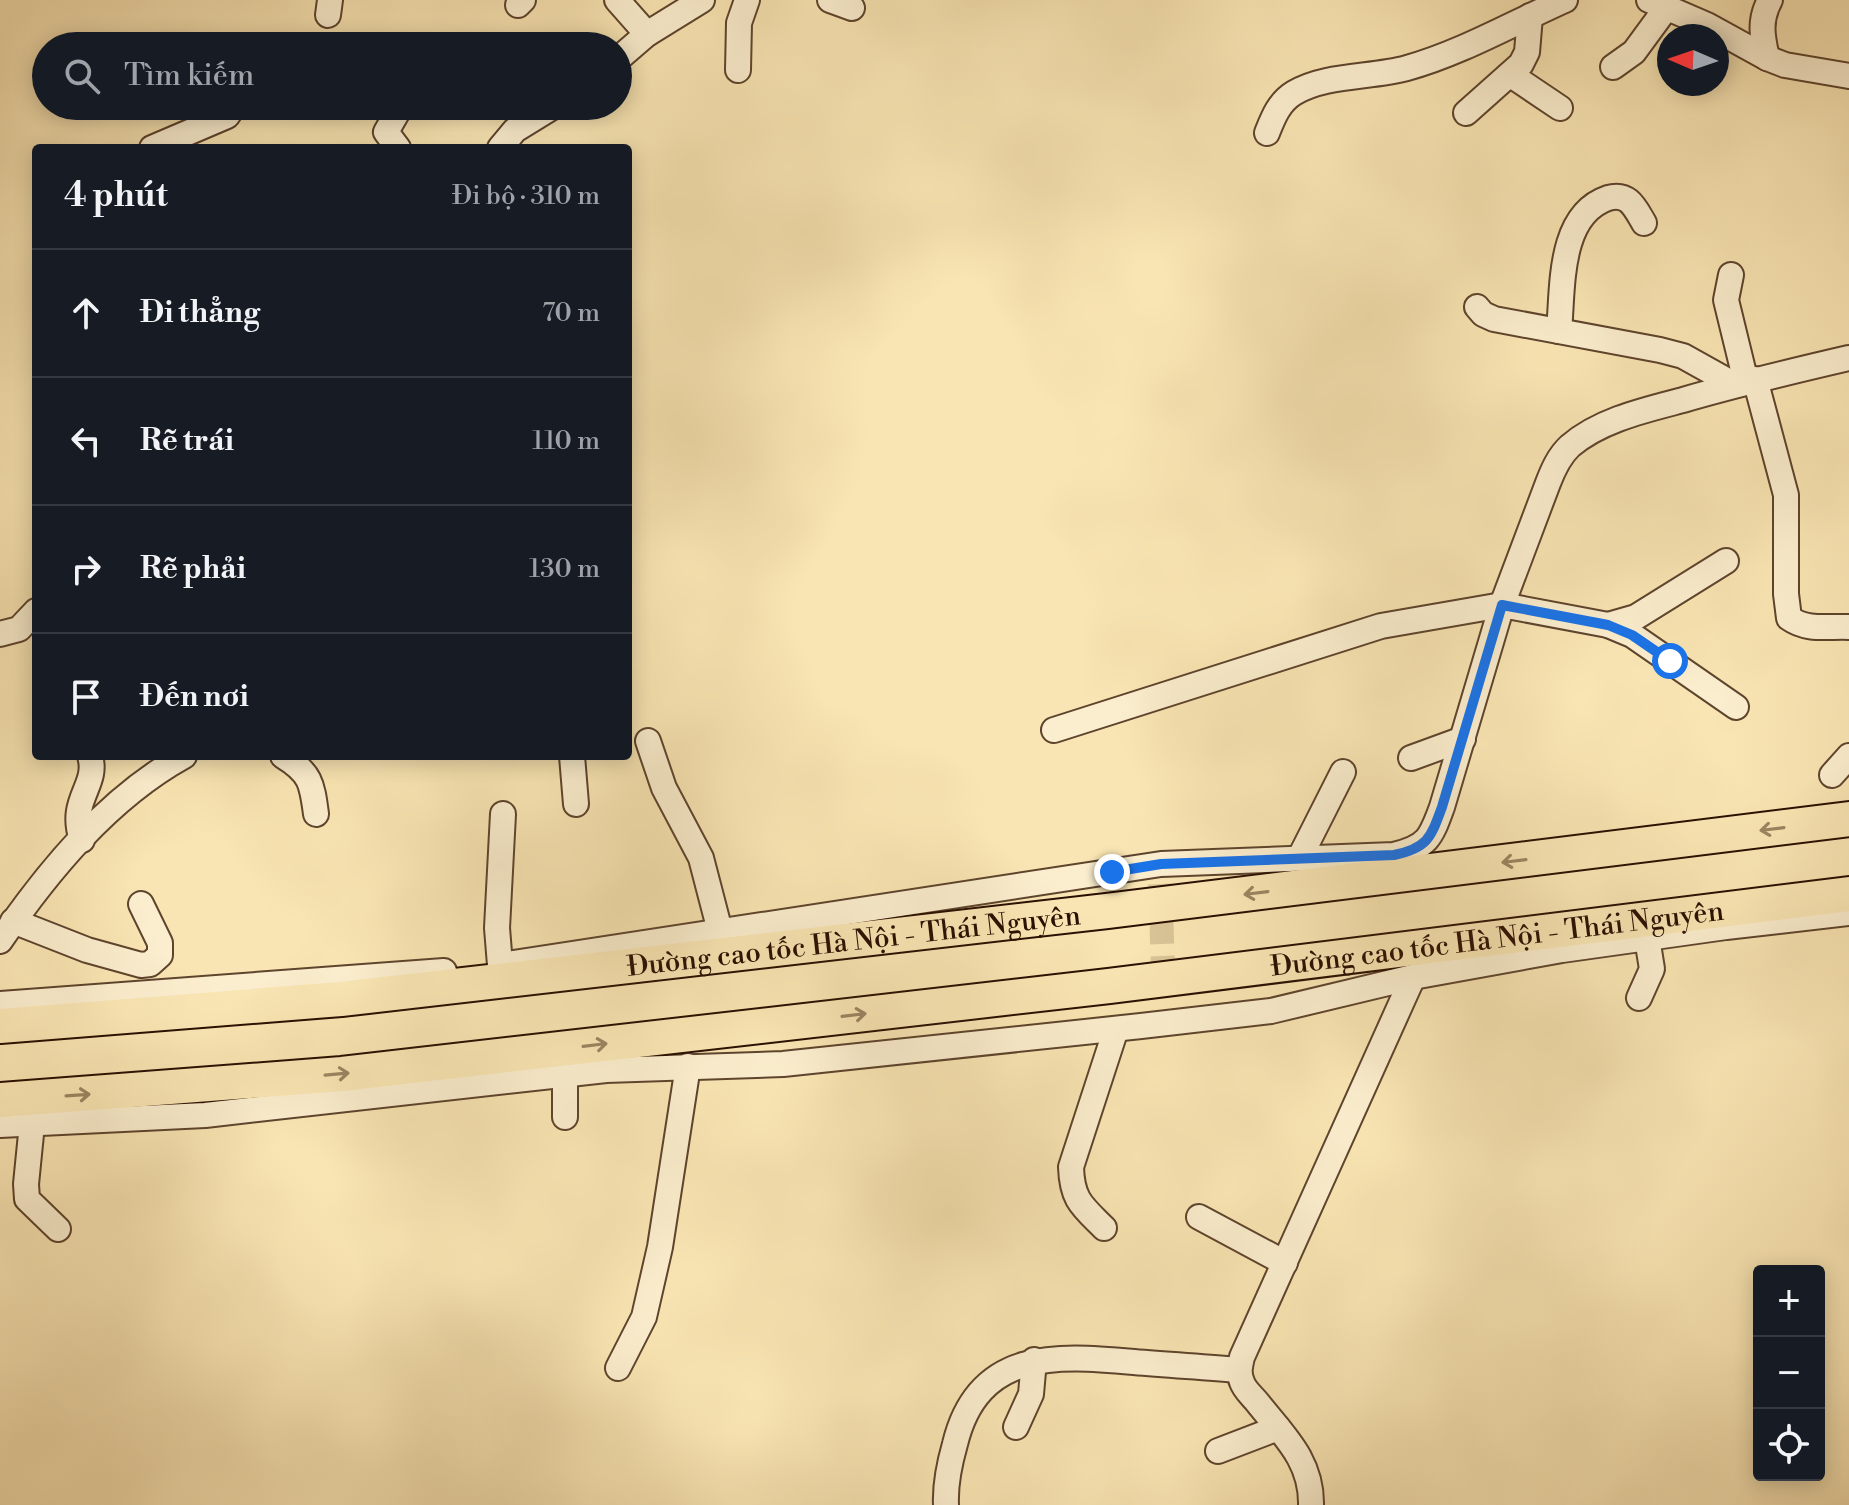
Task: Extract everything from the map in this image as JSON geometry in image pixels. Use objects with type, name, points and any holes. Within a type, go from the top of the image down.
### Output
[{"type":"highway","name":"Đường cao tốc Hà Nội - Thái Nguyên","points":[[0,1026],[328,1001],[1107,911],[1849,819]]},
{"type":"highway","name":"Đường cao tốc Hà Nội - Thái Nguyên","points":[[0,1100],[342,1074],[1109,986],[1849,894]]},
{"type":"street","points":[[617,0],[647,34]]},
{"type":"street","points":[[632,47],[702,0]]},
{"type":"street","points":[[738,70],[739,23],[747,0]]},
{"type":"street","points":[[1267,133],[1277,108],[1291,94],[1311,85],[1402,70],[1429,62],[1565,0]]},
{"type":"street","points":[[1767,58],[1762,17],[1770,0]]},
{"type":"street","points":[[1613,67],[1634,52],[1658,4],[1722,32],[1785,65],[1849,76]]},
{"type":"street","points":[[1466,113],[1511,75],[1527,52],[1530,16]]},
{"type":"street","points":[[1511,75],[1560,108]]},
{"type":"street","points":[[161,144],[218,120]]},
{"type":"street","points":[[393,120],[386,132],[394,144]]},
{"type":"street","points":[[503,144],[515,130],[531,120]]},
{"type":"street","points":[[1559,331],[1573,230],[1583,214],[1604,200],[1618,196],[1631,202],[1644,223]]},
{"type":"street","points":[[1731,275],[1726,300],[1745,382],[1786,495],[1786,594],[1789,618],[1799,625],[1810,627],[1849,627]]},
{"type":"street","points":[[1477,307],[1494,319],[1683,356],[1745,382]]},
{"type":"street","points":[[0,1004],[500,965],[720,931],[1161,874],[1300,857],[1394,855],[1421,847],[1432,834],[1437,821],[1502,605],[1556,464],[1570,447],[1599,428],[1633,414],[1745,382],[1849,358]]},
{"type":"street","points":[[1608,625],[1636,617],[1726,561]]},
{"type":"street","points":[[1054,730],[1381,626],[1502,605],[1608,625],[1632,635],[1736,707]]},
{"type":"street","points":[[0,634],[19,629],[32,616]]},
{"type":"street","points":[[1411,758],[1463,739]]},
{"type":"street","points":[[648,741],[664,788],[701,858],[720,931]]},
{"type":"street","points":[[1832,775],[1849,756]]},
{"type":"street","points":[[82,840],[77,812],[92,770],[91,760]]},
{"type":"street","points":[[141,904],[160,943],[160,955],[150,964],[141,965],[5,929],[56,866],[115,807],[176,760]]},
{"type":"street","points":[[288,760],[306,773],[313,787],[316,814]]},
{"type":"street","points":[[572,760],[576,804]]},
{"type":"street","points":[[1300,857],[1343,772]]},
{"type":"street","points":[[500,965],[497,928],[503,814]]},
{"type":"street","points":[[0,1125],[205,1115],[565,1075],[688,1066],[783,1064],[1165,1024],[1271,1011],[1413,977],[1562,950],[1849,913]]},
{"type":"street","points":[[1639,998],[1652,969],[1647,938]]},
{"type":"street","points":[[1311,1505],[1312,1488],[1303,1462],[1242,1384],[1239,1370],[1242,1357],[1413,977]]},
{"type":"street","points":[[1164,996],[1165,1024]]},
{"type":"street","points":[[1104,1228],[1082,1205],[1072,1188],[1071,1167],[1116,1029]]},
{"type":"street","points":[[618,1368],[644,1317],[657,1261],[688,1066]]},
{"type":"street","points":[[565,1075],[565,1117]]},
{"type":"street","points":[[32,1124],[27,1199],[58,1229]]},
{"type":"street","points":[[1199,1217],[1285,1263]]},
{"type":"street","points":[[946,1505],[947,1475],[959,1427],[977,1396],[997,1377],[1034,1360],[1064,1357],[1239,1370]]},
{"type":"street","points":[[1016,1427],[1031,1394],[1034,1360]]},
{"type":"street","points":[[1218,1451],[1278,1428]]},
{"type":"tunnel","points":[[1160,884],[1164,994]]},
{"type":"route","points":[[1112,872],[1161,864],[1394,855],[1421,847],[1432,834],[1442,807],[1502,605],[1608,625],[1632,635],[1670,661]]}]
